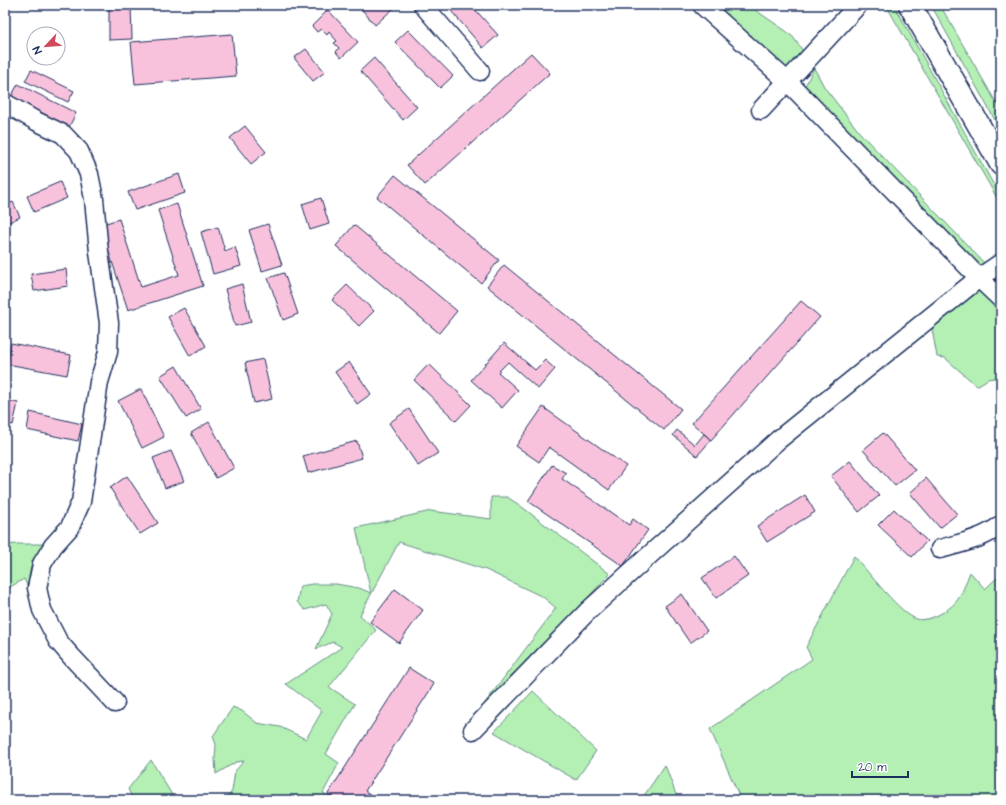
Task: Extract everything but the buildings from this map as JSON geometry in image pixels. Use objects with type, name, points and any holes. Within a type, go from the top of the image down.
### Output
[{"type":"main road","points":[[910,5],[1001,164]]},
{"type":"street","points":[[422,5],[480,71]]},
{"type":"street","points":[[702,5],[788,82],[1001,299]]},
{"type":"street","points":[[762,110],[858,5]]},
{"type":"street","points":[[5,102],[36,121],[63,134],[79,151],[89,174],[94,199],[99,252],[109,322],[108,352],[99,382],[81,502],[70,527],[53,546],[42,564],[37,588],[42,610],[58,641],[115,703]]},
{"type":"street","points":[[473,730],[588,611],[778,440],[979,278],[1001,263]]},
{"type":"street","points":[[940,549],[980,537],[993,531],[1001,524]]},
{"type":"green space","points":[[713,5],[748,5],[793,37],[805,54],[788,71]]},
{"type":"green space","points":[[886,5],[894,5],[1001,198],[1001,205]]},
{"type":"green space","points":[[931,5],[940,5],[1001,111],[1001,131]]},
{"type":"green space","points":[[814,68],[825,88],[860,133],[988,267],[982,270],[804,88]]},
{"type":"green space","points":[[981,291],[1001,307],[1001,377],[988,379],[977,386],[945,358],[937,357],[932,329],[974,292]]},
{"type":"green space","points":[[491,497],[507,497],[518,504],[610,574],[476,715],[556,608],[543,597],[486,570],[399,542],[360,615],[376,630],[329,687],[355,704],[326,754],[339,763],[323,793],[336,800],[226,800],[232,791],[235,771],[244,761],[236,762],[216,774],[216,745],[213,736],[233,707],[242,711],[257,723],[280,727],[306,739],[322,711],[286,684],[342,647],[333,642],[316,649],[332,614],[326,604],[305,610],[297,602],[300,586],[312,584],[336,584],[359,588],[371,593],[356,528],[431,511],[491,519]]},
{"type":"green space","points":[[52,544],[33,598],[24,579],[5,590],[5,545]]},
{"type":"green space","points":[[854,556],[875,581],[903,610],[910,616],[919,620],[936,616],[946,611],[956,602],[962,592],[970,572],[985,589],[1001,574],[1001,800],[734,800],[740,798],[710,729],[812,659],[806,647]]},
{"type":"green space","points":[[533,691],[596,751],[576,780],[494,732]]},
{"type":"green space","points":[[151,760],[175,800],[133,800],[128,789]]},
{"type":"green space","points":[[665,765],[678,800],[641,800]]}]
